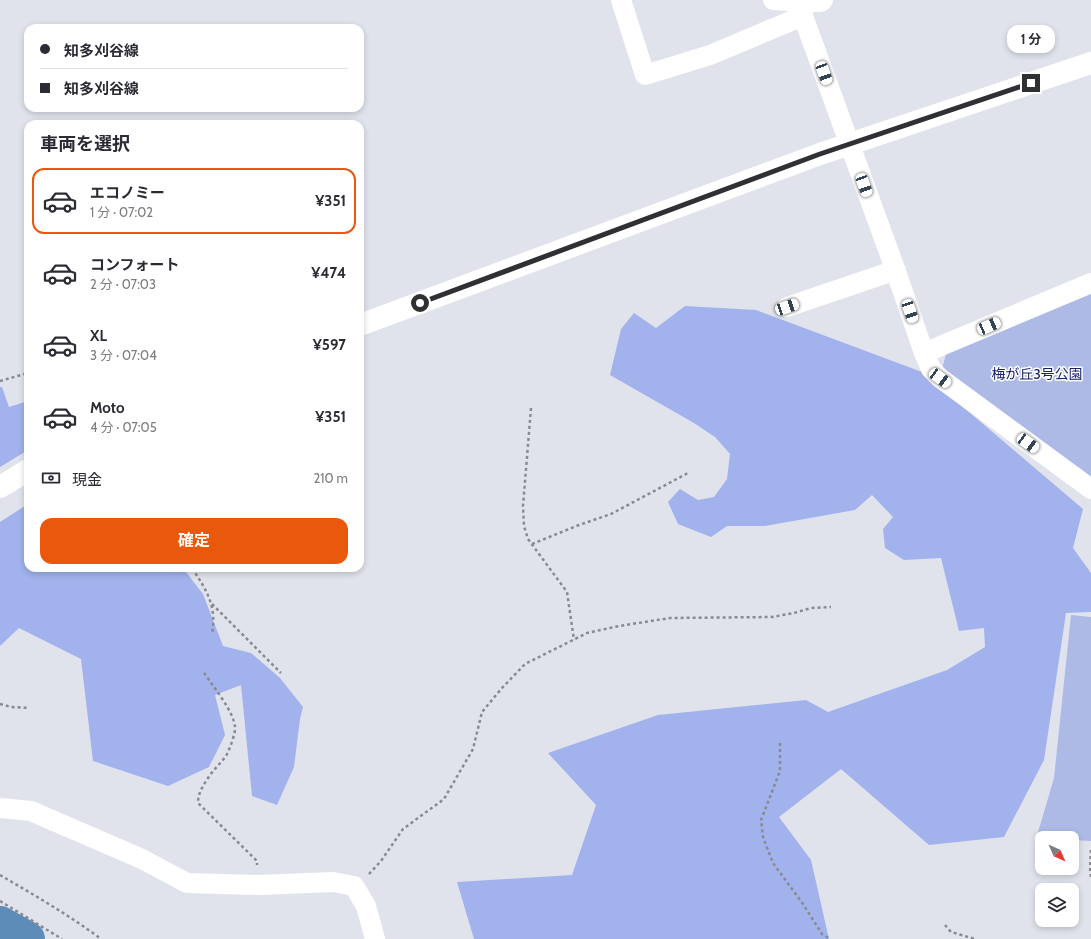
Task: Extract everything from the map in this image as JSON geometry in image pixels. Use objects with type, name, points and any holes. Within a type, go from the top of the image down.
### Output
[{"type":"street","points":[[621,0],[645,75],[710,55],[823,0]]},
{"type":"street","points":[[773,0],[803,9]]},
{"type":"street","points":[[803,9],[849,144],[931,369],[940,378],[1091,488]]},
{"type":"street","points":[[364,324],[849,144],[1091,63]]},
{"type":"street","points":[[787,307],[896,270]]},
{"type":"street","points":[[924,353],[1091,283]]},
{"type":"street","points":[[0,487],[24,472]]},
{"type":"street","points":[[0,808],[31,811],[142,859],[187,883],[258,884],[333,882],[354,886],[366,906],[375,939]]},
{"type":"path","points":[[0,381],[24,373]]},
{"type":"path","points":[[531,408],[523,506],[524,526],[528,539],[567,592],[574,640]]},
{"type":"path","points":[[532,544],[611,514],[688,473]]},
{"type":"path","points":[[195,572],[207,590],[212,604],[214,622],[212,634]]},
{"type":"path","points":[[212,604],[281,673]]},
{"type":"path","points":[[354,886],[365,879],[381,861],[403,829],[444,799],[473,749],[482,712],[525,664],[587,633],[619,626],[670,618],[772,617],[811,608],[831,607]]},
{"type":"path","points":[[204,674],[231,712],[236,727],[226,756],[211,773],[202,788],[198,797],[198,803],[257,861],[258,884]]},
{"type":"path","points":[[0,704],[11,707],[29,708]]},
{"type":"path","points":[[780,743],[780,771],[761,820],[763,837],[773,863],[803,904],[822,934],[830,939]]},
{"type":"path","points":[[1091,850],[1091,878]]},
{"type":"path","points":[[0,875],[85,927],[101,939]]},
{"type":"path","points":[[0,901],[62,939]]},
{"type":"path","points":[[945,925],[951,932],[975,939]]},
{"type":"green space","name":"梅が丘3号公園","points":[[1091,294],[1091,481],[942,369],[946,354]]},
{"type":"green space","points":[[1071,615],[1091,617],[1091,841],[1079,840],[1079,831],[1038,831],[1054,778]]},
{"type":"shaded area","points":[[685,306],[756,310],[922,372],[1083,509],[1073,548],[1091,573],[1091,612],[1066,613],[1044,760],[1004,837],[929,845],[841,769],[779,817],[811,860],[829,939],[474,939],[457,882],[572,875],[596,805],[548,753],[658,715],[806,700],[828,712],[947,670],[985,647],[984,628],[959,631],[941,558],[904,560],[885,548],[883,529],[893,517],[872,495],[855,510],[765,526],[727,526],[711,537],[678,524],[668,502],[680,489],[698,500],[714,497],[727,479],[730,454],[715,437],[694,423],[610,375],[621,329],[634,313],[656,328]]},
{"type":"shaded area","points":[[0,387],[2,387],[9,407],[24,402],[24,452],[0,467]]},
{"type":"shaded area","points":[[24,507],[24,572],[186,572],[203,594],[223,646],[251,653],[280,678],[303,707],[294,767],[277,805],[252,796],[241,685],[215,695],[225,735],[209,767],[168,786],[93,761],[81,659],[19,628],[0,646],[0,522]]},
{"type":"waterway","points":[[0,924],[27,939]]},
{"type":"route","points":[[420,303],[820,154],[1031,83]]}]
